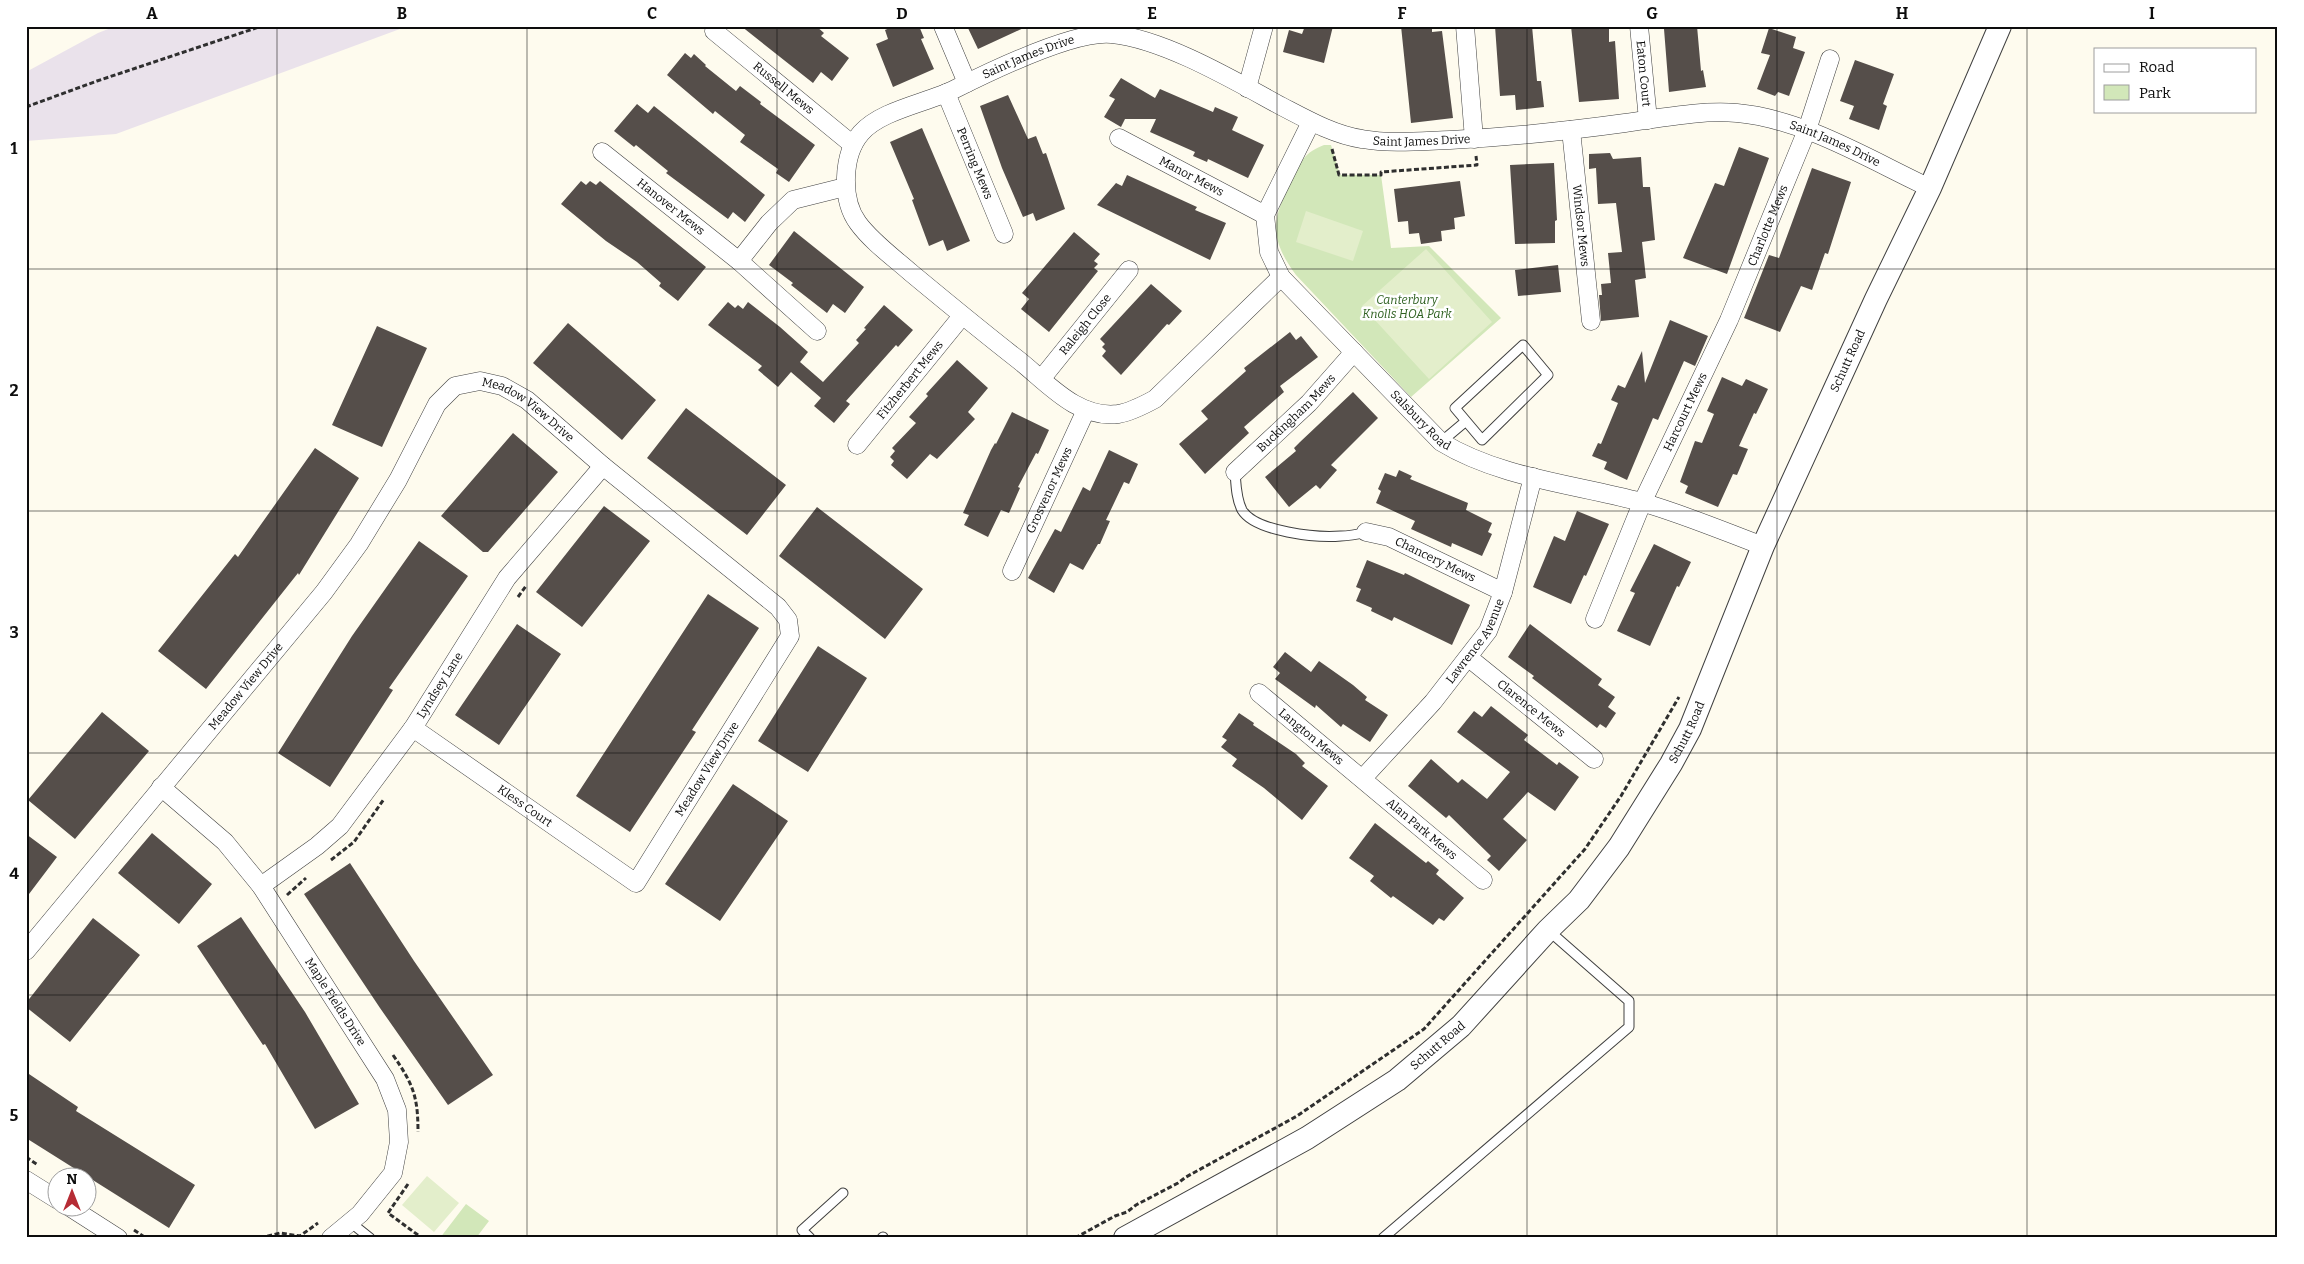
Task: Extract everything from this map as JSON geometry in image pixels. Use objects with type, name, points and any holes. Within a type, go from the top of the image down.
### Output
[{"type":"street","points":[[943,26],[967,83]]},
{"type":"street","points":[[1247,88],[1264,26]]},
{"type":"street","points":[[1465,26],[1475,144]]},
{"type":"street","name":"Eaton Court","points":[[1640,26],[1648,120]]},
{"type":"street","name":"Schutt Road","points":[[1125,1238],[1307,1138],[1397,1080],[1461,1026],[1548,930],[1579,900],[1619,847],[1671,764],[1690,729],[1763,546],[1930,188],[2000,26]]},
{"type":"street","name":"Saint James Drive","points":[[1281,277],[1155,399],[1137,408],[1116,414],[1086,410],[1070,404],[1042,378],[962,316],[875,242],[855,220],[845,187],[845,176],[853,145],[862,131],[882,118],[946,94],[967,83],[1092,30],[1169,50],[1311,122],[1359,139],[1475,144],[1708,112],[1738,113],[1762,117],[1807,130],[1930,188]]},
{"type":"street","name":"Russell Mews","points":[[714,31],[853,145]]},
{"type":"street","name":"Charlotte Mews","points":[[1729,320],[1807,130],[1830,59]]},
{"type":"street","name":"Perring Mews","points":[[946,94],[1004,234]]},
{"type":"street","points":[[1265,215],[1311,122]]},
{"type":"street","name":"Windsor Mews","points":[[1571,130],[1592,321]]},
{"type":"street","name":"Manor Mews","points":[[1119,138],[1265,215]]},
{"type":"street","name":"Hanover Mews","points":[[602,152],[739,261],[817,331]]},
{"type":"street","points":[[739,261],[769,223],[794,200],[845,187]]},
{"type":"street","name":"Salsbury Road","points":[[1265,215],[1269,252],[1281,277],[1441,442],[1463,456],[1533,477],[1642,503],[1763,546]]},
{"type":"street","name":"Raleigh Close","points":[[1042,378],[1129,270]]},
{"type":"street","name":"Fitzherbert Mews","points":[[857,445],[962,316]]},
{"type":"street","name":"Harcourt Mews","points":[[1595,619],[1642,503],[1729,320]]},
{"type":"street","name":"Buckingham Mews","points":[[1235,472],[1309,404],[1354,352]]},
{"type":"street","name":"Meadow View Drive","points":[[26,951],[324,592],[359,544],[398,480],[437,404],[455,386],[480,381],[502,386],[527,400],[603,466],[778,607],[788,620],[790,636],[636,883]]},
{"type":"street","name":"Grosvenor Mews","points":[[1012,571],[1086,410]]},
{"type":"street","name":"Lyndsey Lane","points":[[261,886],[317,846],[340,826],[413,728],[507,578],[603,466]]},
{"type":"street","name":"Lawrence Avenue","points":[[1363,778],[1433,702],[1469,658],[1488,631],[1503,592],[1533,477]]},
{"type":"street","name":"Chancery Mews","points":[[1367,532],[1389,537],[1503,592]]},
{"type":"street","name":"Clarence Mews","points":[[1469,658],[1594,758]]},
{"type":"street","name":"Langton Mews","points":[[1259,693],[1363,778]]},
{"type":"street","name":"Kless Court","points":[[413,728],[636,883]]},
{"type":"street","name":"Alan Park Mews","points":[[1363,778],[1483,880]]},
{"type":"street","name":"Maple Fields Drive","points":[[161,787],[225,842],[261,886],[385,1079],[397,1110],[399,1142],[392,1173],[360,1214],[331,1238]]},
{"type":"street","points":[[26,1180],[48,1194]]},
{"type":"street","points":[[84,1216],[118,1238]]},
{"type":"lane","points":[[1523,345],[1548,376],[1482,440],[1466,422],[1455,408],[1523,345]]},
{"type":"lane","points":[[1441,442],[1466,422]]},
{"type":"lane","points":[[1235,472],[1236,490],[1243,511],[1256,522],[1276,529],[1311,535],[1341,536],[1367,532]]},
{"type":"lane","points":[[1383,1238],[1630,1027],[1630,1001],[1548,930]]},
{"type":"lane","points":[[810,1238],[802,1230],[843,1193]]},
{"type":"lane","points":[[350,1222],[370,1238]]},
{"type":"path","points":[[26,107],[97,81],[262,26]]},
{"type":"path","points":[[1331,145],[1339,175],[1381,175],[1381,172],[1476,165],[1475,144]]},
{"type":"path","points":[[516,600],[527,584]]},
{"type":"path","points":[[1075,1238],[1115,1216],[1127,1212],[1136,1205],[1297,1116],[1424,1028],[1585,849],[1621,796],[1682,690]]},
{"type":"path","points":[[326,863],[354,842],[386,796]]},
{"type":"path","points":[[292,903],[286,895],[312,873]]},
{"type":"path","points":[[388,1048],[409,1078],[416,1099],[418,1139]]},
{"type":"path","points":[[409,1180],[406,1188],[388,1212],[422,1238]]},
{"type":"path","points":[[260,1238],[280,1233],[300,1236],[318,1223]]},
{"type":"shaded area","points":[[116,26],[408,26],[116,134],[26,141],[26,72],[98,33]]},
{"type":"green space","name":"Canterbury Knolls HOA Park","points":[[1324,145],[1331,145],[1340,175],[1381,175],[1391,248],[1429,246],[1501,318],[1411,397],[1296,275],[1287,262],[1277,238],[1277,216],[1286,192],[1301,162],[1312,151]]},
{"type":"green space","points":[[1306,211],[1363,231],[1353,261],[1296,242]]},
{"type":"green space","points":[[1426,249],[1492,322],[1429,379],[1362,306]]},
{"type":"green space","points":[[427,1176],[459,1203],[434,1232],[402,1205]]},
{"type":"green space","points":[[466,1204],[489,1221],[476,1238],[440,1238]]},
{"type":"building","points":[[741,26],[816,26],[824,33],[821,36],[849,58],[832,81],[821,72],[813,83]]},
{"type":"building","points":[[894,26],[919,26],[924,38],[921,39],[934,69],[893,87],[876,44],[888,39],[885,30]]},
{"type":"building","points":[[967,26],[1028,26],[978,49]]},
{"type":"building","points":[[1305,26],[1333,26],[1324,63],[1283,52],[1289,30],[1302,34]]},
{"type":"building","points":[[1401,26],[1432,26],[1432,32],[1442,31],[1453,118],[1411,123]]},
{"type":"building","points":[[1495,26],[1532,26],[1537,81],[1541,81],[1544,107],[1516,110],[1515,95],[1500,96]]},
{"type":"building","points":[[1571,26],[1609,26],[1609,42],[1615,41],[1619,99],[1579,102]]},
{"type":"building","points":[[1697,26],[1701,71],[1703,70],[1706,87],[1669,92],[1664,29]]},
{"type":"building","points":[[1769,28],[1796,37],[1793,48],[1805,52],[1789,96],[1778,92],[1775,96],[1757,89],[1770,55],[1761,53]]},
{"type":"building","points":[[685,53],[691,58],[694,54],[705,66],[736,91],[740,86],[761,102],[760,104],[815,145],[789,182],[776,173],[778,169],[740,142],[745,135],[715,111],[713,114],[667,75]]},
{"type":"building","points":[[1855,60],[1894,74],[1883,104],[1887,106],[1879,130],[1849,119],[1854,106],[1840,101]]},
{"type":"building","points":[[1121,78],[1155,98],[1160,89],[1213,112],[1215,107],[1238,117],[1232,130],[1264,145],[1248,178],[1208,159],[1207,162],[1193,156],[1195,152],[1150,132],[1156,119],[1125,119],[1121,127],[1104,117],[1115,99],[1109,96]]},
{"type":"building","points":[[1008,95],[1028,139],[1036,136],[1043,154],[1046,153],[1065,209],[1036,221],[1033,213],[1023,217],[1002,168],[980,106]]},
{"type":"building","points":[[637,104],[648,113],[654,106],[765,195],[745,222],[733,212],[728,219],[666,173],[668,171],[636,145],[634,147],[614,131]]},
{"type":"building","points":[[922,128],[970,241],[947,251],[943,240],[929,246],[912,200],[914,199],[890,142]]},
{"type":"building","points":[[1739,147],[1769,158],[1727,274],[1683,258],[1715,183],[1724,186]]},
{"type":"building","points":[[1610,153],[1613,159],[1641,157],[1643,187],[1650,187],[1655,240],[1642,242],[1646,278],[1635,280],[1639,317],[1601,321],[1599,295],[1602,295],[1601,284],[1611,283],[1608,253],[1622,252],[1616,203],[1598,204],[1596,168],[1589,169],[1589,154]]},
{"type":"building","points":[[1554,163],[1557,220],[1555,221],[1555,243],[1515,244],[1510,165]]},
{"type":"building","points":[[1812,168],[1851,182],[1828,254],[1825,253],[1812,290],[1801,286],[1780,332],[1744,318],[1769,255],[1779,258]]},
{"type":"building","points":[[1127,175],[1197,207],[1195,210],[1226,223],[1210,260],[1097,205],[1116,183],[1122,186]]},
{"type":"building","points":[[581,181],[586,185],[590,181],[596,185],[600,181],[706,267],[678,301],[659,286],[661,283],[637,262],[606,241],[561,204]]},
{"type":"building","points":[[1460,181],[1465,216],[1454,218],[1455,229],[1441,231],[1442,241],[1421,244],[1419,233],[1409,234],[1408,221],[1398,222],[1394,189]]},
{"type":"building","points":[[794,231],[864,287],[845,313],[833,304],[827,313],[769,265]]},
{"type":"building","points":[[1074,232],[1100,254],[1094,261],[1098,264],[1094,268],[1098,271],[1049,332],[1021,309],[1029,299],[1022,293]]},
{"type":"building","points":[[1558,265],[1561,292],[1518,296],[1515,270]]},
{"type":"building","points":[[1151,284],[1182,311],[1169,325],[1167,324],[1121,375],[1102,356],[1106,351],[1102,347],[1105,344],[1100,339]]},
{"type":"building","points":[[728,302],[735,308],[738,305],[743,309],[748,302],[780,327],[808,352],[800,362],[823,382],[859,343],[856,340],[884,305],[913,330],[898,347],[896,345],[846,401],[850,404],[834,423],[814,406],[821,398],[791,372],[778,387],[758,370],[762,366],[708,325]]},
{"type":"building","points":[[1670,320],[1708,336],[1695,366],[1684,361],[1658,420],[1653,418],[1627,480],[1604,469],[1607,462],[1592,456],[1598,443],[1601,444],[1618,403],[1611,400],[1618,385],[1625,388],[1642,351],[1645,383]]},
{"type":"building","points":[[568,323],[656,400],[622,440],[533,363]]},
{"type":"building","points":[[377,326],[427,348],[382,447],[332,425]]},
{"type":"building","points":[[1290,332],[1296,340],[1301,336],[1318,357],[1280,386],[1284,392],[1244,427],[1249,433],[1205,474],[1179,444],[1208,419],[1201,411],[1246,371],[1244,368]]},
{"type":"building","points":[[957,360],[988,388],[968,412],[975,419],[937,459],[930,454],[907,479],[891,465],[894,461],[890,457],[895,451],[892,448],[916,423],[909,417],[928,396],[926,394]]},
{"type":"building","points":[[1722,377],[1742,386],[1746,379],[1768,389],[1756,414],[1754,413],[1739,446],[1748,449],[1737,475],[1733,474],[1718,507],[1685,493],[1688,486],[1680,482],[1695,441],[1702,443],[1714,414],[1707,411]]},
{"type":"building","points":[[1353,392],[1378,418],[1331,465],[1337,470],[1320,489],[1316,485],[1289,507],[1265,477],[1296,451],[1294,448]]},
{"type":"building","points":[[686,408],[786,485],[747,535],[647,458]]},
{"type":"building","points":[[1012,412],[1049,430],[1038,454],[1036,453],[1018,487],[1020,488],[1009,513],[1001,510],[988,537],[964,525],[969,515],[963,513],[991,450]]},
{"type":"building","points":[[513,433],[558,472],[488,552],[483,552],[441,516]]},
{"type":"building","points":[[315,448],[359,478],[299,575],[298,573],[206,689],[158,651],[235,554],[238,557]]},
{"type":"building","points":[[1109,450],[1138,464],[1129,484],[1124,482],[1106,520],[1110,521],[1100,544],[1098,544],[1083,570],[1070,563],[1054,593],[1028,578],[1055,529],[1061,532],[1083,487],[1090,491]]},
{"type":"building","points":[[1399,470],[1412,476],[1410,479],[1468,503],[1466,510],[1492,523],[1488,532],[1492,534],[1482,556],[1452,543],[1451,547],[1411,529],[1415,521],[1376,503],[1381,491],[1378,489],[1385,473],[1396,477]]},
{"type":"building","points":[[604,506],[650,541],[582,627],[536,592]]},
{"type":"building","points":[[817,507],[923,589],[885,639],[779,556]]},
{"type":"building","points":[[1577,511],[1609,524],[1586,576],[1584,575],[1571,604],[1533,587],[1554,536],[1565,541]]},
{"type":"building","points":[[419,541],[468,576],[389,688],[393,690],[330,787],[278,753],[352,636]]},
{"type":"building","points":[[1654,544],[1691,562],[1679,587],[1677,586],[1650,646],[1617,631],[1635,593],[1630,591]]},
{"type":"building","points":[[1367,560],[1404,575],[1405,573],[1470,605],[1452,645],[1394,617],[1392,621],[1371,611],[1372,608],[1356,601],[1361,589],[1356,587]]},
{"type":"building","points":[[708,594],[759,628],[692,730],[696,732],[630,832],[576,796]]},
{"type":"building","points":[[517,624],[561,654],[499,745],[455,715]]},
{"type":"building","points":[[1530,624],[1602,679],[1598,685],[1615,697],[1608,707],[1616,713],[1606,728],[1600,724],[1597,728],[1508,657]]},
{"type":"building","points":[[818,646],[867,678],[808,772],[758,741]]},
{"type":"building","points":[[1285,652],[1311,672],[1319,661],[1353,685],[1367,697],[1365,700],[1388,715],[1370,742],[1343,724],[1341,727],[1316,705],[1315,708],[1275,679],[1280,673],[1273,667]]},
{"type":"building","points":[[1491,706],[1528,735],[1524,740],[1557,765],[1559,762],[1579,777],[1555,811],[1528,792],[1503,819],[1527,840],[1499,871],[1487,860],[1491,856],[1449,815],[1446,818],[1408,786],[1431,759],[1458,783],[1462,779],[1487,799],[1510,772],[1457,732],[1474,711],[1482,717]]},
{"type":"building","points":[[102,712],[149,751],[75,839],[28,800]]},
{"type":"building","points":[[1239,713],[1254,723],[1253,725],[1296,754],[1305,763],[1302,766],[1328,786],[1302,820],[1264,788],[1232,766],[1237,759],[1221,747],[1227,740],[1222,737]]},
{"type":"building","points":[[733,784],[788,821],[720,921],[665,884]]},
{"type":"building","points":[[1375,823],[1426,863],[1428,861],[1439,870],[1436,874],[1464,898],[1444,921],[1439,918],[1433,925],[1393,896],[1391,898],[1370,881],[1374,876],[1349,858]]},
{"type":"building","points":[[152,833],[212,884],[179,924],[118,873]]},
{"type":"building","points":[[26,834],[57,857],[26,898]]},
{"type":"building","points":[[350,863],[414,961],[493,1075],[448,1105],[304,894]]},
{"type":"building","points":[[241,917],[305,1012],[359,1104],[315,1129],[265,1044],[263,1045],[197,946]]},
{"type":"building","points":[[93,918],[140,955],[70,1042],[26,1007],[26,1003]]},
{"type":"building","points":[[26,1072],[78,1107],[76,1111],[195,1185],[169,1228],[98,1183],[98,1166],[70,1166],[26,1138]]}]
